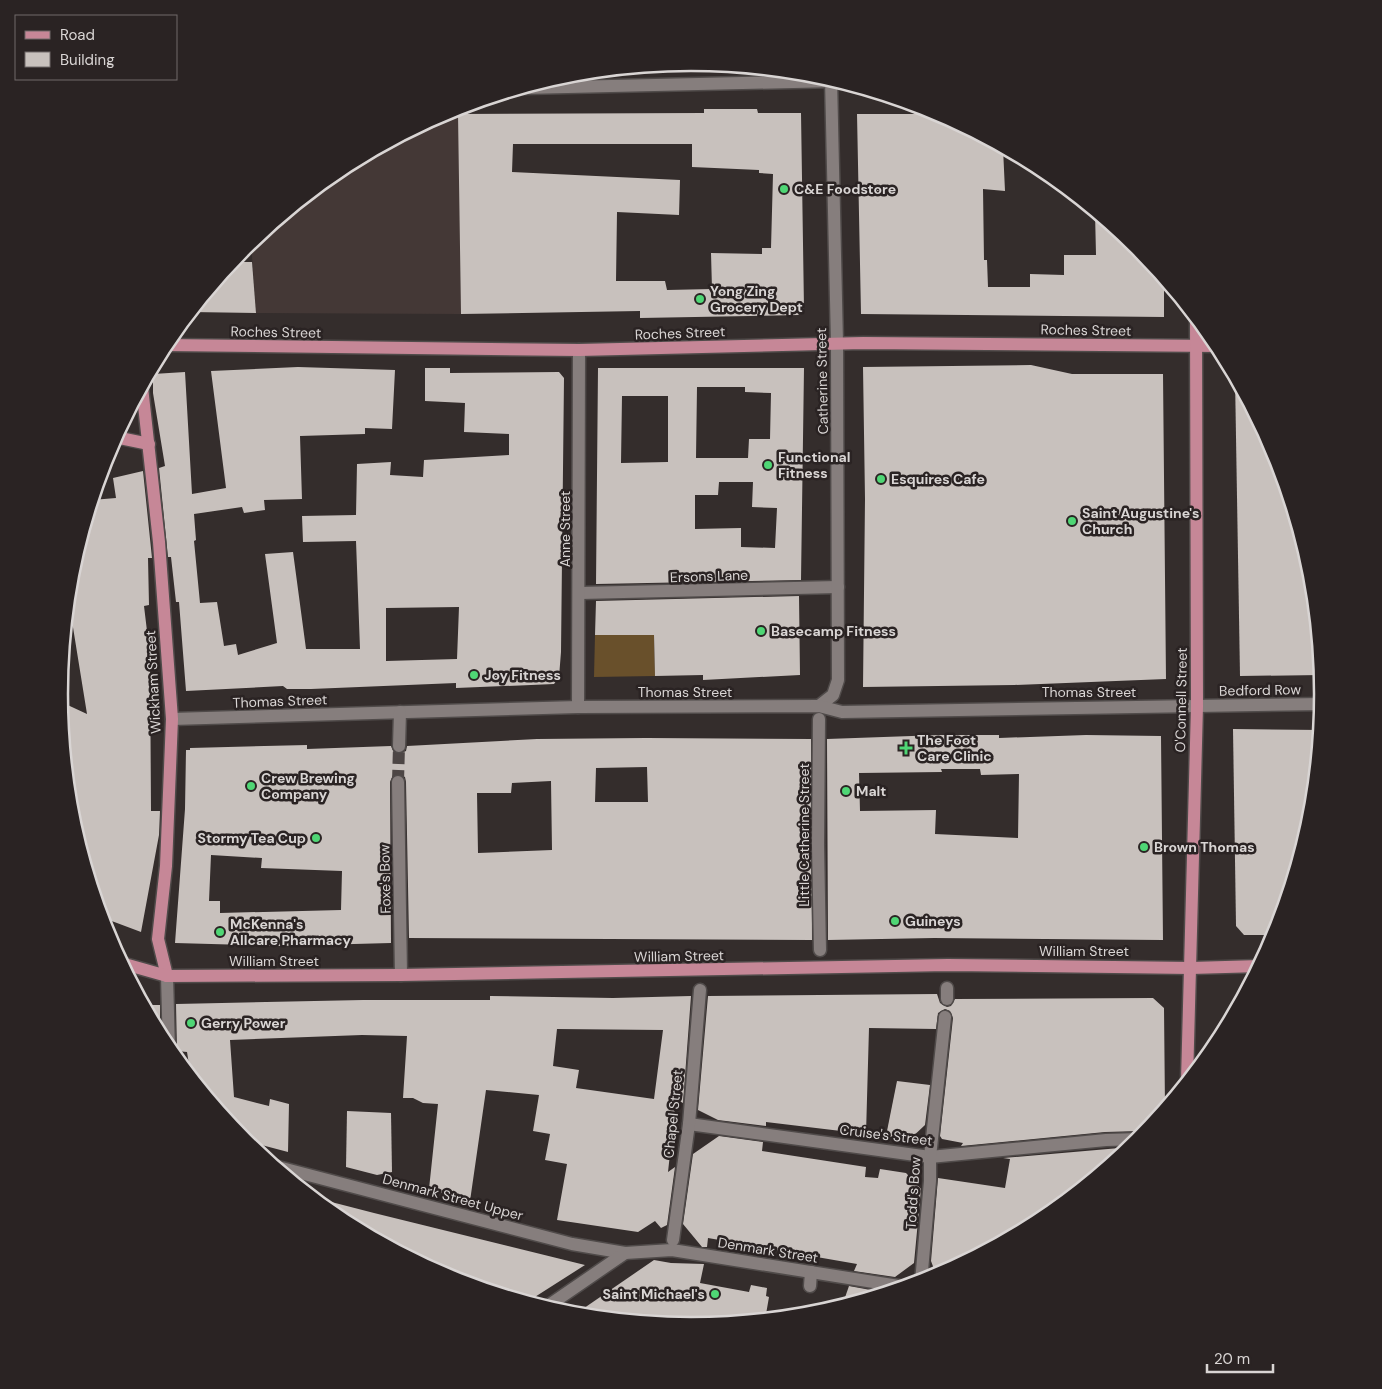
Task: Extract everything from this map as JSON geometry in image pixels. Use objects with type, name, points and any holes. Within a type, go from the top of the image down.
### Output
[{"type":"main road","name":"O'Connell Street","points":[[1187,1072],[1197,706],[1196,330]]},
{"type":"main road","name":"Roches Street","points":[[175,345],[579,350],[837,343],[1208,346]]},
{"type":"main road","name":"Wickham Street","points":[[143,398],[159,542],[172,719],[166,866],[158,939],[167,976]]},
{"type":"main road","points":[[123,439],[149,444]]},
{"type":"main road","name":"William Street","points":[[130,966],[167,976],[401,975],[948,965],[1191,968],[1252,966]]},
{"type":"street","points":[[550,87],[800,81]]},
{"type":"street","name":"Catherine Street","points":[[819,706],[833,695],[838,680],[837,343],[833,88]]},
{"type":"street","name":"Anne Street","points":[[578,707],[580,593],[579,350]]},
{"type":"street","name":"Ersons Lane","points":[[580,593],[838,587]]},
{"type":"street","name":"Bedford Row","points":[[1197,706],[1314,704]]},
{"type":"street","name":"Thomas Street","points":[[172,719],[578,707],[819,706],[842,712],[1197,706]]},
{"type":"street","points":[[399,746],[400,712]]},
{"type":"street","name":"Little Catherine Street","points":[[819,719],[818,845],[820,950]]},
{"type":"street","name":"Foxe's Bow","points":[[398,782],[401,975]]},
{"type":"street","points":[[167,976],[169,1034]]},
{"type":"street","name":"Chapel Street","points":[[673,1240],[689,1124],[700,990]]},
{"type":"street","name":"Todd's Bow","points":[[922,1274],[930,1181],[930,1157],[946,1016]]},
{"type":"street","name":"Cruise's Street","points":[[689,1124],[930,1157],[1127,1139]]},
{"type":"street","name":"Denmark Street Upper","points":[[288,1170],[572,1244],[625,1253]]},
{"type":"street","name":"Denmark Street","points":[[625,1253],[672,1250],[891,1285]]},
{"type":"street","points":[[554,1303],[625,1253]]},
{"type":"street","points":[[810,1286],[811,1272]]},
{"type":"shaded area","points":[[459,115],[461,314],[256,313],[252,252],[311,200],[345,176],[415,135]]},
{"type":"shaded area","points":[[595,635],[654,635],[655,676],[594,677]]},
{"type":"building","points":[[704,109],[757,109],[758,113],[801,113],[804,309],[798,315],[640,318],[640,311],[461,314],[458,116],[463,114],[704,113]],"holes":[[[513,144],[692,144],[692,167],[759,170],[759,173],[773,174],[771,248],[762,248],[762,254],[711,253],[712,289],[667,290],[665,281],[616,281],[617,212],[679,215],[680,180],[512,172]]]},
{"type":"building","points":[[857,114],[919,114],[967,135],[1003,155],[1005,191],[983,189],[984,260],[987,260],[988,287],[1030,287],[1030,274],[1064,275],[1064,255],[1096,255],[1095,220],[1132,254],[1164,288],[1164,317],[861,314]]},
{"type":"building","points":[[242,262],[252,262],[256,313],[198,312]]},
{"type":"building","points":[[1031,365],[1072,374],[1163,374],[1166,679],[1014,685],[863,687],[865,499],[863,367]]},
{"type":"building","points":[[298,367],[395,370],[392,429],[365,428],[365,434],[300,436],[302,499],[264,500],[265,510],[244,513],[242,507],[194,514],[196,540],[194,541],[200,603],[217,602],[224,646],[236,644],[238,655],[277,643],[265,554],[293,552],[306,649],[360,649],[356,541],[303,542],[302,516],[356,515],[357,464],[391,462],[390,475],[423,477],[424,460],[509,455],[509,434],[464,432],[465,403],[425,401],[425,368],[450,368],[450,373],[559,372],[564,378],[561,652],[559,677],[554,684],[456,688],[456,683],[311,689],[287,689],[283,686],[186,691],[179,602],[176,602],[171,557],[168,557],[159,468],[165,466],[153,393],[153,380],[157,374],[185,372],[192,494],[226,488],[211,371]],"holes":[[[459,607],[457,659],[386,661],[386,608]]]},
{"type":"building","points":[[598,368],[804,368],[801,580],[596,584]],"holes":[[[697,387],[745,387],[745,392],[771,393],[770,439],[749,439],[748,458],[696,458]],[[622,396],[668,396],[668,462],[621,463]],[[719,482],[753,482],[752,507],[777,508],[775,548],[741,547],[741,528],[695,529],[695,495],[718,495]]]},
{"type":"building","points":[[1235,391],[1267,456],[1293,533],[1303,573],[1309,613],[1314,675],[1240,676]]},
{"type":"building","points":[[143,471],[152,558],[148,558],[149,605],[144,606],[150,656],[151,811],[160,811],[159,835],[141,932],[110,921],[101,895],[79,816],[69,735],[68,705],[87,714],[72,622],[79,573],[99,499],[116,498],[113,478]]},
{"type":"building","points":[[799,596],[800,675],[703,680],[703,675],[655,676],[654,635],[595,635],[596,601]]},
{"type":"building","points":[[1233,729],[1313,730],[1303,816],[1281,895],[1267,933],[1266,935],[1244,935],[1236,926]]},
{"type":"building","points":[[940,735],[999,735],[999,738],[1086,735],[1161,736],[1163,940],[934,938],[828,940],[827,739]],"holes":[[[941,769],[980,769],[981,775],[1019,774],[1018,838],[935,834],[936,810],[860,811],[859,773],[942,772]]]},
{"type":"building","points":[[537,739],[811,739],[812,940],[409,938],[406,782],[405,777],[398,774],[393,775],[390,782],[391,943],[280,946],[175,943],[185,809],[186,750],[190,750],[190,748],[307,745],[307,749],[391,746],[394,753],[399,754],[406,751],[407,746]],"holes":[[[647,767],[648,802],[595,802],[596,768]],[[551,781],[552,850],[478,853],[477,793],[511,793],[512,783]],[[211,855],[262,858],[261,868],[342,871],[341,910],[220,913],[220,901],[209,901]]]},
{"type":"building","points":[[937,994],[940,1003],[947,1007],[951,1006],[955,999],[1153,998],[1164,1008],[1165,1100],[1136,1131],[1105,1132],[961,1146],[963,1143],[942,1139],[940,1136],[953,1018],[950,1011],[945,1009],[938,1013],[936,1029],[869,1028],[866,1134],[766,1122],[766,1126],[718,1120],[698,1110],[708,996]]},
{"type":"building","points":[[490,996],[613,998],[691,996],[683,1103],[676,1099],[668,1172],[675,1167],[667,1225],[661,1228],[655,1221],[638,1232],[557,1220],[567,1164],[545,1160],[550,1134],[533,1131],[539,1095],[486,1090],[470,1201],[429,1189],[438,1104],[423,1103],[413,1098],[403,1098],[407,1036],[362,1035],[230,1040],[234,1097],[269,1106],[270,1099],[289,1104],[288,1152],[260,1145],[250,1135],[222,1106],[196,1074],[189,1064],[187,1052],[180,1051],[177,1047],[176,1004],[363,1000],[490,1000]],"holes":[[[557,1029],[663,1030],[654,1099],[576,1088],[579,1070],[553,1066]]]},
{"type":"building","points":[[150,1005],[160,1005],[160,1020]]},
{"type":"building","points":[[897,1081],[930,1085],[925,1125],[909,1140],[886,1136]]},
{"type":"building","points":[[347,1111],[391,1113],[392,1172],[377,1175],[346,1167]]},
{"type":"building","points":[[719,1136],[763,1142],[762,1151],[866,1167],[865,1177],[878,1178],[880,1169],[906,1173],[921,1189],[914,1263],[895,1277],[854,1271],[857,1264],[708,1238],[707,1247],[702,1247],[683,1224],[693,1154]]},
{"type":"building","points":[[1118,1148],[1071,1189],[1037,1213],[967,1254],[934,1269],[931,1261],[938,1178],[1005,1188],[1010,1159],[1003,1158]]},
{"type":"building","points":[[328,1201],[374,1213],[585,1265],[534,1298],[530,1297],[452,1271],[415,1254],[379,1234]]},
{"type":"building","name":"Saint Michael's","points":[[654,1260],[671,1263],[704,1264],[700,1283],[749,1292],[751,1285],[767,1288],[766,1296],[769,1297],[766,1314],[732,1317],[650,1317],[583,1308]]},
{"type":"building","points":[[849,1286],[873,1290],[852,1297],[845,1299]]},
{"type":"tunnel","points":[[398,782],[399,746]]},
{"type":"place","name":"C&E Foodstore","points":[[784,189]]},
{"type":"place","name":"Yong Zing Grocery Dept","points":[[700,299]]},
{"type":"place","name":"Functional Fitness","points":[[768,465]]},
{"type":"place","name":"Esquires Cafe","points":[[881,479]]},
{"type":"place","name":"Saint Augustine's Church","points":[[1072,521]]},
{"type":"place","name":"Basecamp Fitness","points":[[761,631]]},
{"type":"place","name":"Joy Fitness","points":[[474,675]]},
{"type":"place","name":"The Foot Care Clinic","points":[[906,748]]},
{"type":"place","name":"Crew Brewing Company","points":[[251,786]]},
{"type":"place","name":"Malt","points":[[846,791]]},
{"type":"place","name":"Stormy Tea Cup","points":[[316,838]]},
{"type":"place","name":"Brown Thomas","points":[[1144,847]]},
{"type":"place","name":"Guineys","points":[[895,921]]},
{"type":"place","name":"McKenna's Allcare Pharmacy","points":[[220,932]]},
{"type":"place","name":"Gerry Power","points":[[191,1023]]},
{"type":"place","name":"Saint Michael's","points":[[715,1294]]}]
